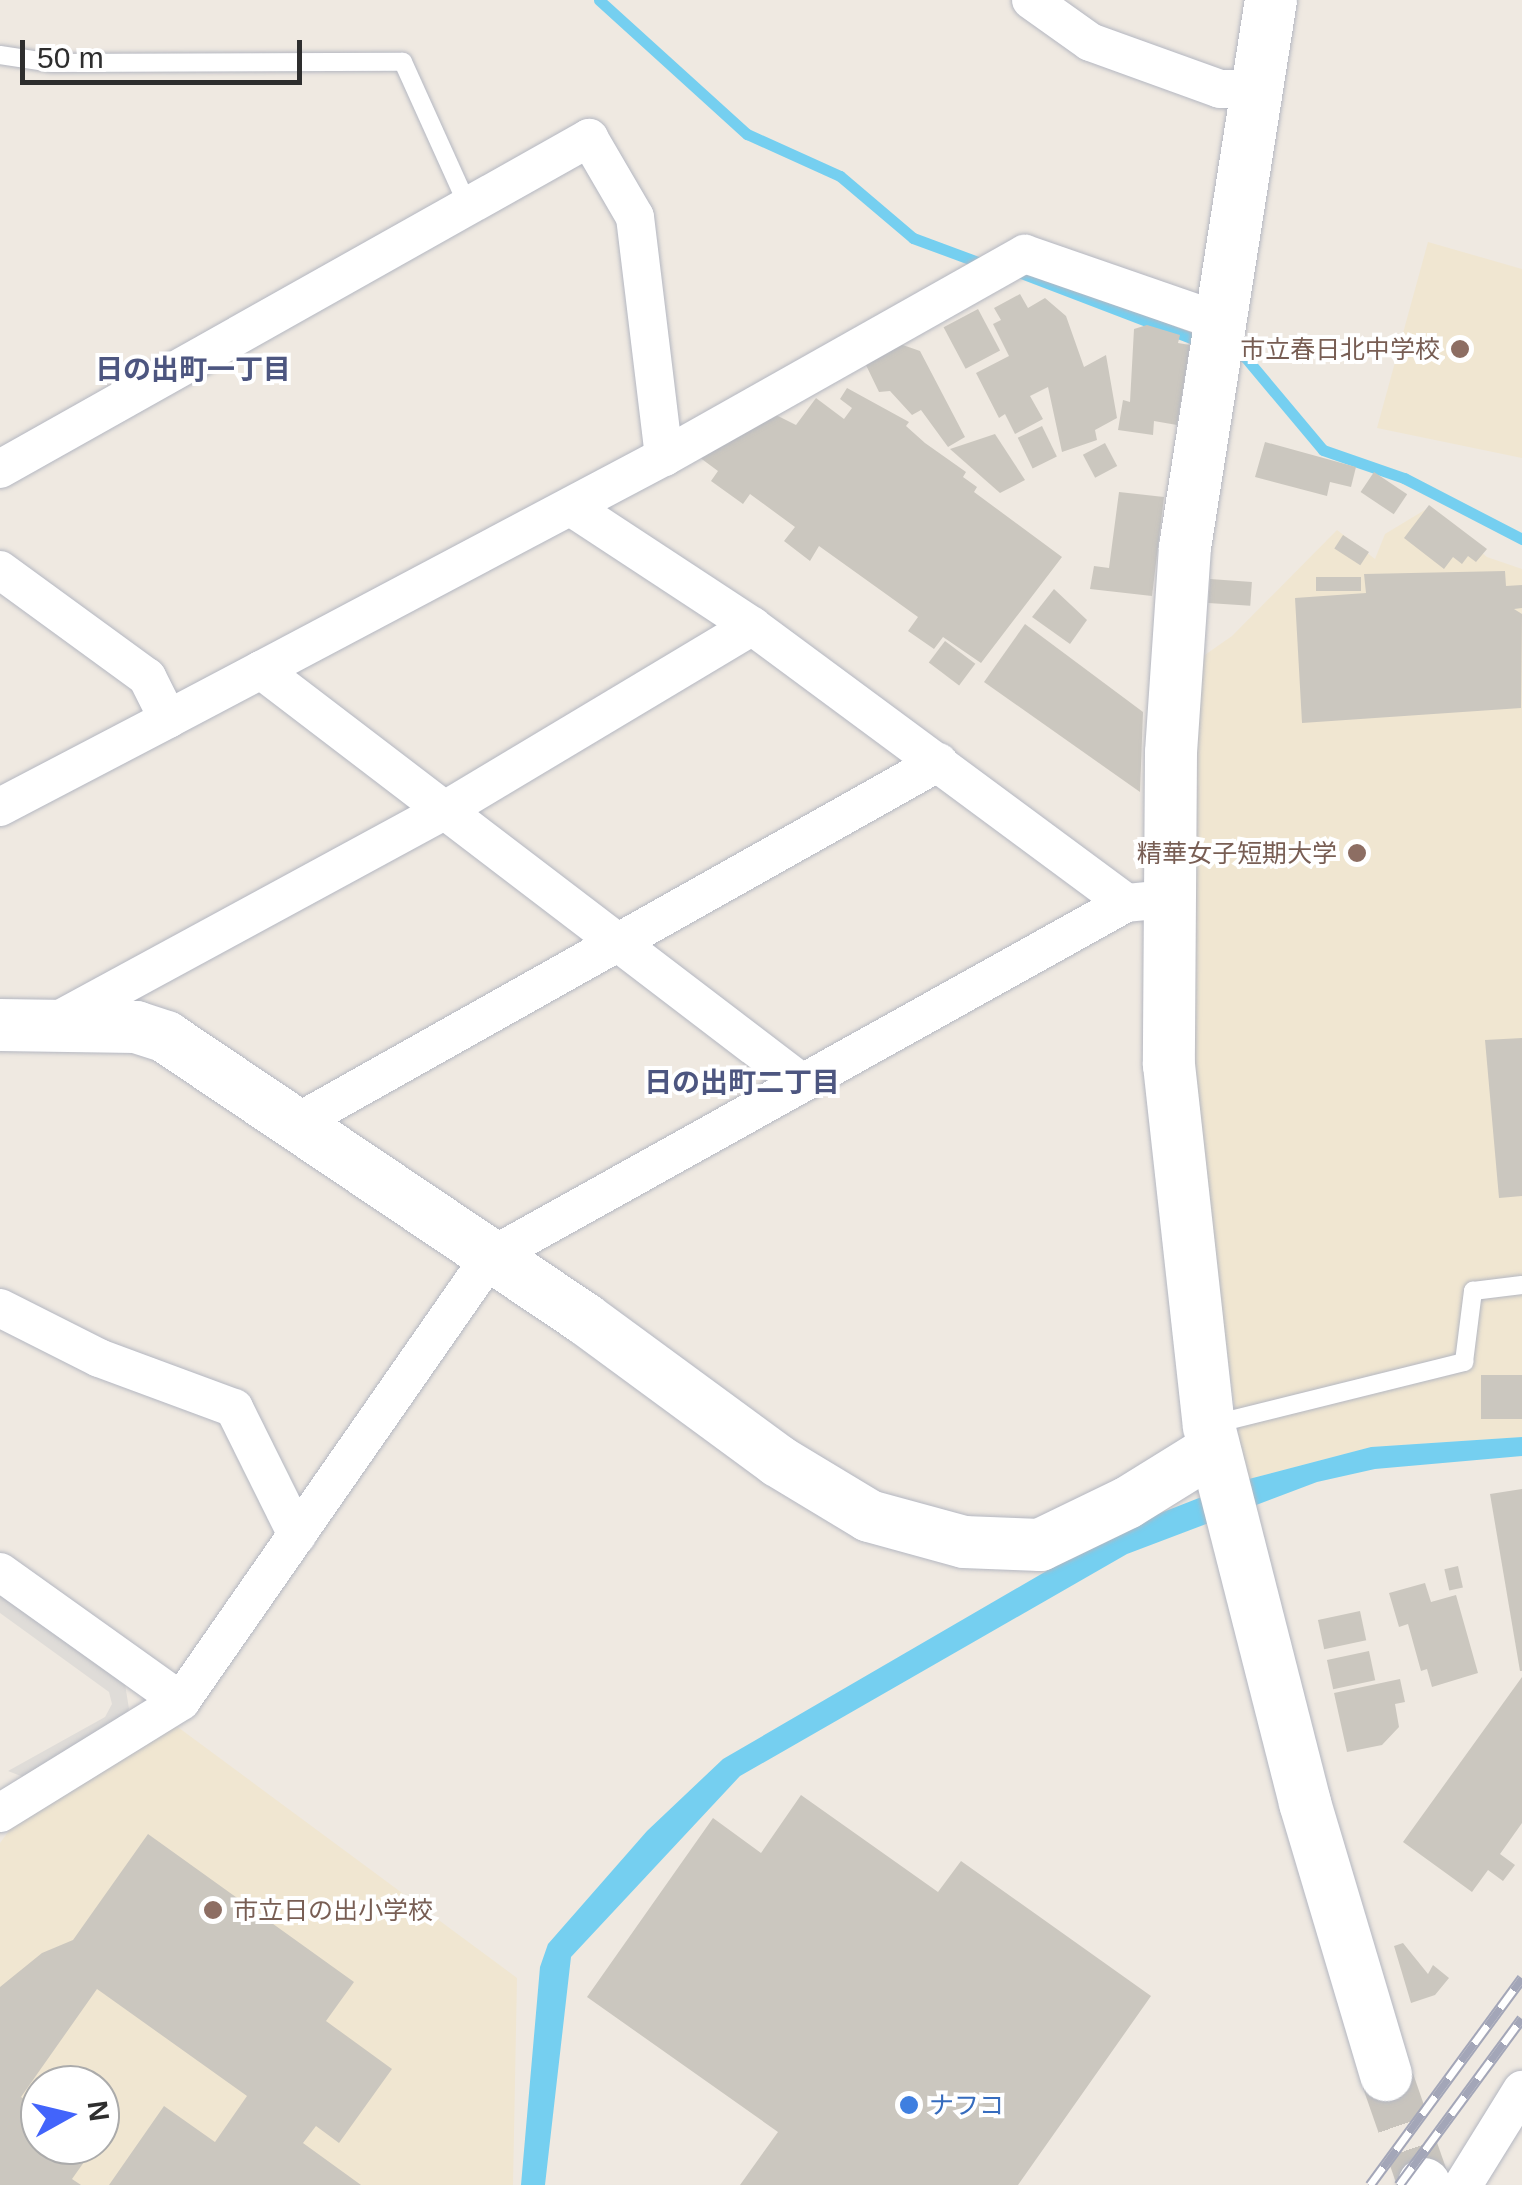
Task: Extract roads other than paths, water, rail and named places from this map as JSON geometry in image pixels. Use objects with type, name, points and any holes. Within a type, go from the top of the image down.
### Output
[{"type":"street","points":[[1031,0],[1090,42],[1220,89],[1254,88]]},
{"type":"street","points":[[1271,0],[1254,88],[1185,547],[1147,901],[1211,1438],[1233,1534],[1386,2075]]},
{"type":"street","points":[[0,469],[589,138],[635,217],[664,458]]},
{"type":"street","points":[[0,807],[664,458],[1025,254],[1218,321]]},
{"type":"street","points":[[571,507],[752,626],[939,762],[1147,901]]},
{"type":"street","points":[[0,570],[147,676],[168,719]]},
{"type":"street","points":[[54,1023],[445,810],[752,626]]},
{"type":"street","points":[[261,670],[798,1080]]},
{"type":"street","points":[[291,1126],[622,946],[939,762]]},
{"type":"street","points":[[0,1813],[181,1700],[490,1256],[798,1080],[1147,901]]},
{"type":"street","points":[[0,1024],[136,1027],[166,1038],[291,1126],[490,1256],[778,1461],[868,1516],[964,1542],[1040,1545],[1127,1503],[1211,1438]]},
{"type":"street","points":[[0,1308],[99,1358],[234,1408],[297,1535]]},
{"type":"street","points":[[0,1572],[181,1700]]},
{"type":"street","points":[[1454,2182],[1522,2090]]},
{"type":"lane","points":[[0,55],[52,63],[403,62],[468,206]]},
{"type":"lane","points":[[1211,1438],[1464,1362],[1473,1291],[1522,1285]]},
{"type":"water","points":[[1522,1437],[1522,1456],[1375,1469],[1317,1482],[1127,1554],[740,1776],[571,1957],[545,2185],[521,2185],[540,1967],[548,1944],[647,1831],[723,1759],[1117,1530],[1245,1480],[1371,1447]]},
{"type":"waterway","points":[[599,0],[747,134],[840,176],[913,238],[986,265]]},
{"type":"waterway","points":[[1013,270],[1202,342]]},
{"type":"waterway","points":[[1229,351],[1245,357],[1323,450],[1404,478],[1522,539]]},
{"type":"tunnel","points":[[1386,2075],[1424,2184]]},
{"type":"railway","points":[[1370,2185],[1522,1978]]},
{"type":"railway","points":[[1399,2185],[1522,2018]]},
{"type":"place","name":"市立春日北中学校","points":[[1460,349]]},
{"type":"place","name":"精華女子短期大学","points":[[1357,853]]},
{"type":"place","name":"市立日の出小学校","points":[[213,1910]]},
{"type":"place","name":"ナフコ","points":[[909,2105]]},
{"type":"district","name":"日の出町一丁目","points":[[193,370]]},
{"type":"district","name":"日の出町二丁目","points":[[742,1083]]}]
